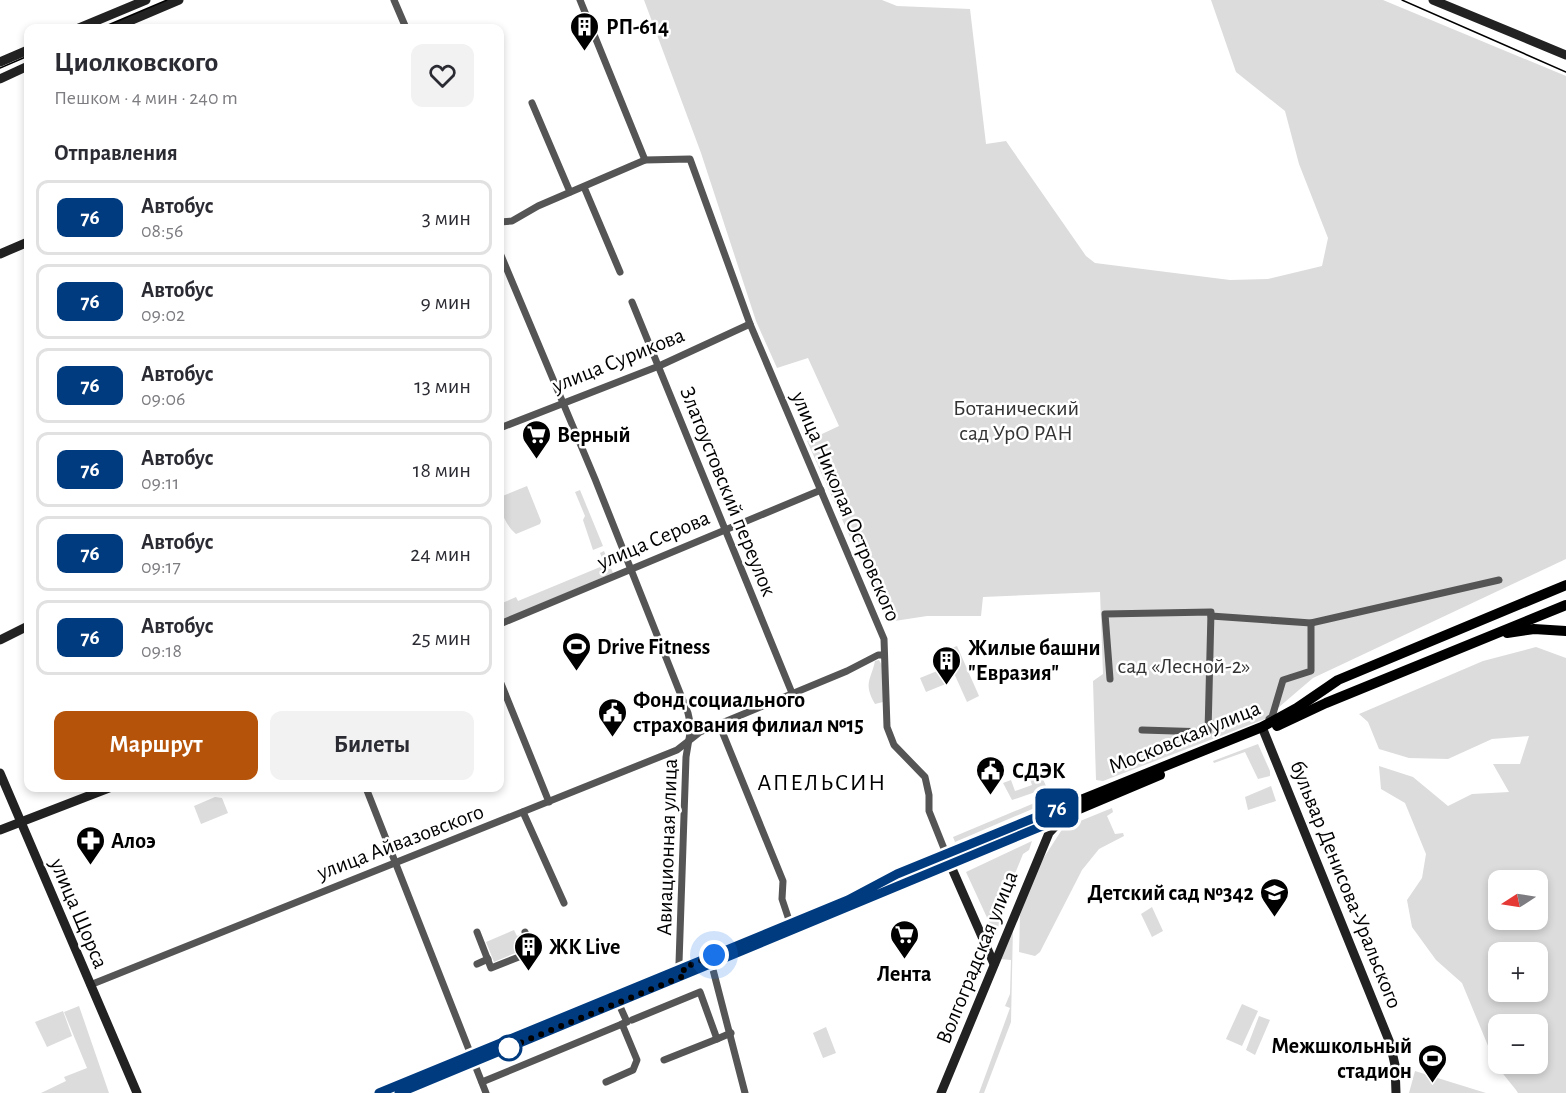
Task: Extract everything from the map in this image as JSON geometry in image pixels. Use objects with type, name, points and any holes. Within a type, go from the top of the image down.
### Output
[{"type":"main road","name":"Московская улица","points":[[1265,728],[1329,685],[1358,670],[1566,585]]},
{"type":"main road","name":"Московская улица","points":[[399,1093],[472,1059],[1062,812],[1566,605]]},
{"type":"main road","points":[[1492,634],[1534,629],[1566,631]]},
{"type":"main road","name":"Московская улица","points":[[710,961],[790,923],[948,860]]},
{"type":"main road","name":"Московская улица","points":[[380,1093],[618,1002],[685,971]]},
{"type":"street","points":[[89,24],[146,0]]},
{"type":"street","points":[[122,24],[179,0]]},
{"type":"street","points":[[394,0],[404,24]]},
{"type":"street","points":[[504,222],[512,221],[538,206],[645,160],[580,0]]},
{"type":"street","points":[[1433,0],[1566,55]]},
{"type":"street","points":[[1,60],[24,51]]},
{"type":"street","points":[[0,79],[24,68]]},
{"type":"street","points":[[532,103],[570,192]]},
{"type":"street","name":"улица Николая Островского","points":[[645,160],[690,159],[750,324],[884,639],[887,727],[894,745],[925,777],[929,795],[929,811],[948,860]]},
{"type":"street","points":[[584,187],[620,272]]},
{"type":"street","points":[[0,254],[24,244]]},
{"type":"street","name":"Авиационная улица","points":[[504,262],[632,570],[684,701],[690,722],[686,757],[679,963],[685,971]]},
{"type":"street","name":"Златоустовский переулок","points":[[632,303],[792,693]]},
{"type":"street","name":"улица Сурикова","points":[[504,426],[658,366],[750,324]]},
{"type":"street","name":"улица Серова","points":[[504,622],[821,490]]},
{"type":"street","points":[[1211,616],[1311,623],[1499,580]]},
{"type":"street","points":[[1110,679],[1105,614],[1210,612],[1209,732],[1142,730]]},
{"type":"street","points":[[1265,728],[1272,717],[1283,680],[1311,671],[1311,623]]},
{"type":"street","points":[[0,640],[24,628]]},
{"type":"street","name":"улица Айвазовского","points":[[90,985],[677,750],[689,738],[719,724],[846,671],[878,655],[885,656]]},
{"type":"street","points":[[504,691],[549,802]]},
{"type":"street","points":[[719,724],[783,881],[782,899],[790,923]]},
{"type":"street","name":"бульвар Денисова-Уральского","points":[[1265,728],[1390,1043],[1395,1065],[1396,1093]]},
{"type":"street","name":"улица Щорса","points":[[0,773],[137,1093]]},
{"type":"street","points":[[0,830],[99,792]]},
{"type":"street","points":[[368,792],[450,996],[486,1093]]},
{"type":"street","points":[[523,812],[564,903]]},
{"type":"street","name":"Волгоградская улица","points":[[941,1093],[1049,833],[1062,812]]},
{"type":"street","points":[[948,860],[994,964]]},
{"type":"street","points":[[477,933],[491,968],[529,953],[531,948],[525,932]]},
{"type":"street","points":[[477,964],[488,960]]},
{"type":"street","points":[[710,961],[745,1093]]},
{"type":"street","points":[[632,1020],[700,992],[717,1039]]},
{"type":"street","points":[[482,1082],[627,1022],[618,1002]]},
{"type":"street","points":[[606,1082],[633,1070],[637,1060],[622,1024]]},
{"type":"street","points":[[664,1059],[730,1033]]},
{"type":"street","name":"улица Щорса","points":[[125,1068],[130,1093]]},
{"type":"green space","name":"Ботанический сад УрО РАН","points":[[644,0],[882,0],[897,6],[970,9],[986,144],[1006,141],[1086,256],[1095,263],[1230,280],[1268,279],[1322,266],[1328,238],[1299,164],[1285,111],[1236,72],[1211,0],[1383,0],[1566,76],[1566,559],[1313,678],[1265,719],[1103,781],[1096,780],[1093,681],[1103,674],[1100,592],[983,597],[981,616],[927,616],[888,622],[807,441],[839,426],[808,358],[777,368],[756,321],[701,153]]},
{"type":"green space","points":[[527,486],[541,521],[540,524],[516,534],[504,517],[504,495]]},
{"type":"green space","points":[[580,490],[603,546],[593,550],[583,520],[585,516],[575,492]]},
{"type":"green space","points":[[604,551],[613,573],[504,619],[504,602],[516,597],[518,601],[605,565],[600,553]]},
{"type":"green space","points":[[957,646],[979,696],[967,702],[944,651]]},
{"type":"green space","points":[[1536,647],[1566,658],[1566,1093],[1518,1093],[1503,1074],[1548,1074],[1548,1014],[1488,1014],[1488,1046],[1462,983],[1436,960],[1412,927],[1407,900],[1422,878],[1426,854],[1405,803],[1381,789],[1379,766],[1413,777],[1448,806],[1472,794],[1509,792],[1493,764],[1520,764],[1529,736],[1492,739],[1448,759],[1409,758],[1379,749],[1368,722],[1359,714],[1483,661]]},
{"type":"green space","points":[[879,660],[883,667],[883,702],[875,704],[869,691],[869,682],[875,661]]},
{"type":"green space","points":[[942,669],[948,683],[926,692],[920,678]]},
{"type":"green space","points":[[1258,744],[1270,776],[1258,779],[1245,752],[1214,763],[1213,761]]},
{"type":"green space","points":[[1033,771],[1041,775],[1047,788],[1012,800],[1003,783],[1011,780],[1015,791],[1032,785],[1028,773]]},
{"type":"green space","points":[[1271,786],[1276,801],[1248,810],[1245,797]]},
{"type":"green space","points":[[1051,796],[1051,801],[955,842],[953,837]]},
{"type":"green space","points":[[215,797],[222,798],[228,813],[201,824],[194,806]]},
{"type":"green space","points":[[1112,808],[1113,812],[1107,816],[1115,834],[1123,833],[1124,836],[1099,849],[1082,870],[1040,952],[1035,956],[1019,952],[1020,915],[1037,868],[1063,828]]},
{"type":"green space","points":[[1032,841],[1029,850],[1023,854],[1010,886],[1011,894],[995,935],[966,872]]},
{"type":"green space","points":[[1152,907],[1163,931],[1152,937],[1141,914]]},
{"type":"green space","points":[[1013,926],[1011,1022],[984,1093],[979,1093],[1010,1008],[1005,1006],[1010,994],[1011,960],[1000,959]]},
{"type":"green space","points":[[514,930],[517,936],[523,933],[529,947],[494,962],[486,942]]},
{"type":"green space","points":[[1242,1004],[1258,1011],[1242,1046],[1226,1039]]},
{"type":"green space","points":[[79,1006],[109,1093],[41,1093],[66,1081],[64,1077],[87,1068],[64,1012]]},
{"type":"green space","points":[[63,1011],[72,1036],[47,1047],[35,1022]]},
{"type":"green space","points":[[1259,1016],[1270,1020],[1255,1055],[1246,1050]]},
{"type":"green space","points":[[826,1027],[836,1053],[823,1058],[813,1033]]},
{"type":"green space","name":"Межшкольный стадион","points":[[1415,1071],[1486,1093],[1409,1093]]},
{"type":"tram line","points":[[110,24],[167,0]]},
{"type":"tram line","points":[[1402,0],[1566,72]]},
{"type":"tram line","points":[[0,68],[24,58]]},
{"type":"bus line","name":"76","points":[[379,1093],[848,900],[897,874],[1061,807],[1064,817],[717,963],[399,1093]]},
{"type":"place","name":"РП-614","points":[[585,52]]},
{"type":"place","name":"Верный","points":[[536,460]]},
{"type":"place","name":"Drive Fitness","points":[[576,672]]},
{"type":"place","name":"Жилые башни \"Евразия\"","points":[[947,686]]},
{"type":"place","name":"Фонд социального страхования филиал №15","points":[[612,738]]},
{"type":"place","name":"СДЭК","points":[[991,796]]},
{"type":"place","name":"Алоэ","points":[[90,866]]},
{"type":"place","name":"Детский сад №342","points":[[1275,918]]},
{"type":"place","name":"Лента","points":[[904,960]]},
{"type":"place","name":"ЖК Live","points":[[528,972]]},
{"type":"place","name":"Межшкольный стадион","points":[[1433,1084]]},
{"type":"district","name":"АПЕЛЬСИН","points":[[822,782]]},
{"type":"route","points":[[509,1048],[505,1049],[686,975],[683,968],[714,955]]},
{"type":"park label","name":"сад «Лесной-2»","points":[[1184,665]]}]
